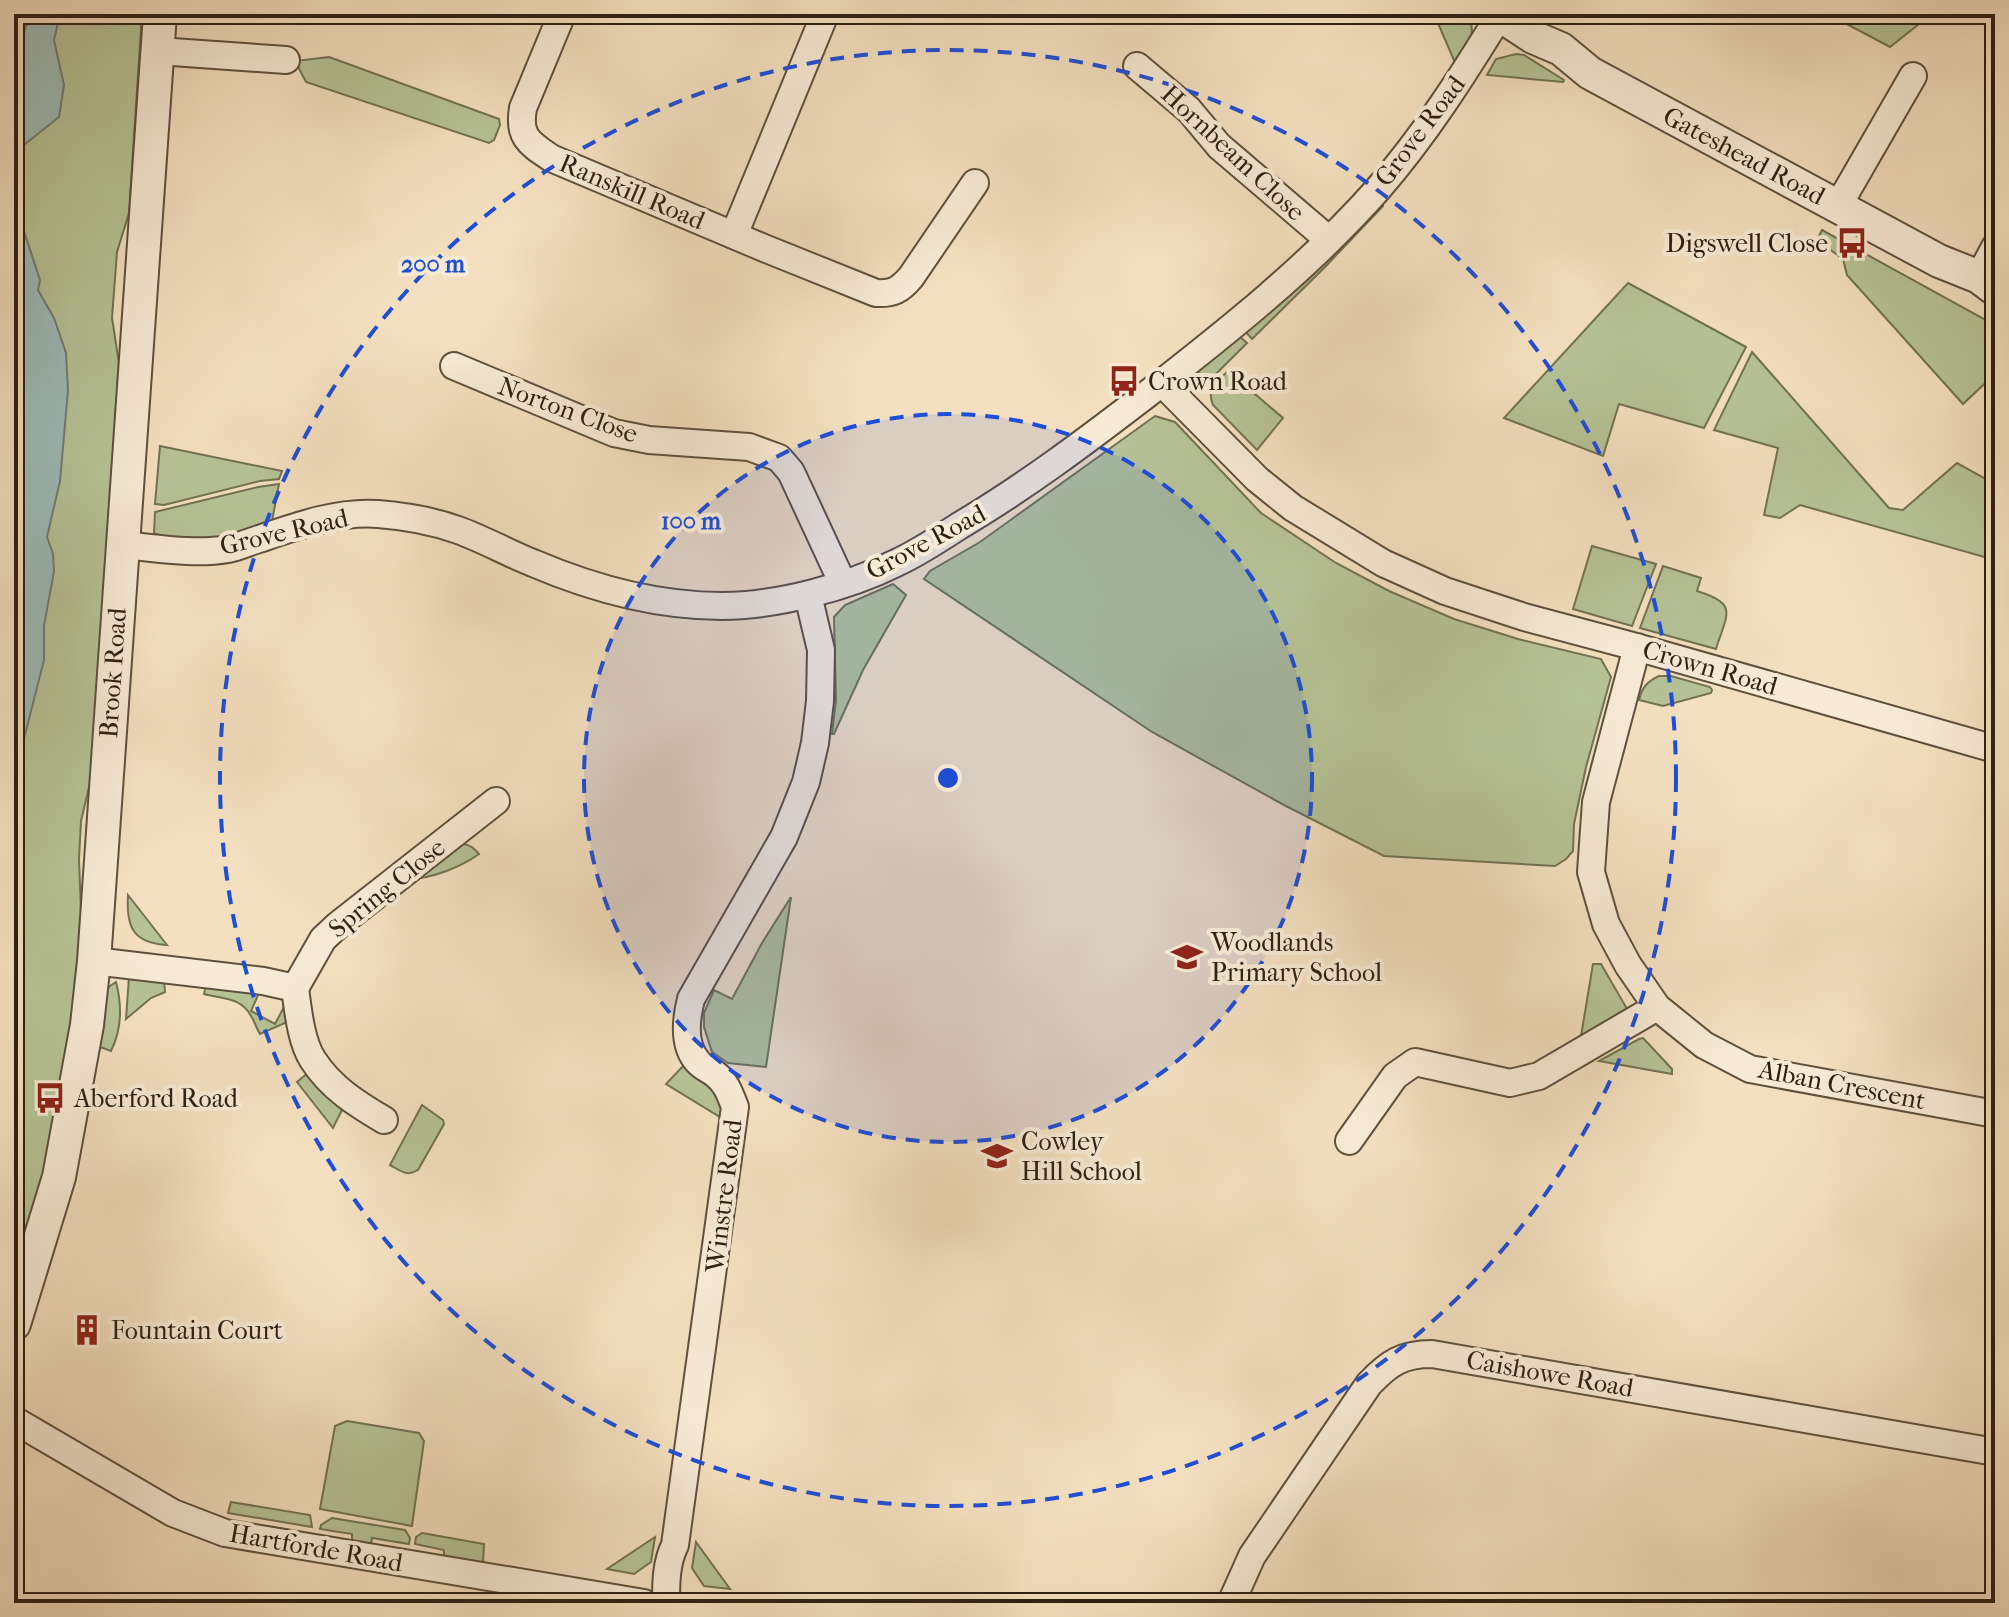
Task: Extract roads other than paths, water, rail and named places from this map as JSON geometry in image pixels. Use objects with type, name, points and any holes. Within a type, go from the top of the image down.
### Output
[{"type":"street","name":"Brook Road","points":[[14,1324],[21,1273],[59,1177],[87,1025],[160,14]]},
{"type":"street","name":"Ranskill Road","points":[[562,14],[523,108],[520,123],[525,137],[551,158],[734,235],[876,293],[891,294],[902,288],[911,277],[975,183]]},
{"type":"street","name":"Ranskill Road","points":[[734,235],[825,14]]},
{"type":"street","name":"Gateshead Road","points":[[1499,14],[1533,37],[1561,49],[1590,73],[1939,261],[1987,283]]},
{"type":"street","name":"Grove Road","points":[[122,545],[199,551],[230,549],[331,517],[372,513],[411,517],[457,530],[576,580],[637,598],[666,603],[727,606],[808,595],[895,564],[1007,498],[1101,430],[1294,275],[1378,189],[1420,137],[1463,75],[1499,14]]},
{"type":"street","points":[[158,51],[286,60]]},
{"type":"street","name":"Hornbeam Close","points":[[1137,66],[1189,110],[1219,146],[1329,240]]},
{"type":"street","points":[[1838,206],[1913,76]]},
{"type":"street","points":[[1987,283],[1995,247]]},
{"type":"street","name":"Norton Close","points":[[454,366],[614,433],[649,440],[749,447],[779,458],[791,472],[843,584]]},
{"type":"street","name":"Crown Road","points":[[1162,383],[1257,479],[1293,508],[1383,563],[1445,591],[1524,617],[1995,749]]},
{"type":"street","name":"Winstre Road","points":[[666,1603],[666,1583],[678,1529],[735,1107],[717,1075],[698,1062],[689,1043],[686,1020],[691,999],[784,837],[806,782],[820,701],[821,650],[808,595]]},
{"type":"street","name":"Alban Crescent","points":[[1637,647],[1596,802],[1591,872],[1606,924],[1628,965],[1657,1007],[1704,1045],[1750,1069],[1995,1114]]},
{"type":"street","name":"Spring Close","points":[[295,988],[323,939],[338,925],[496,801]]},
{"type":"street","points":[[94,961],[263,981],[295,988],[301,1026],[312,1059],[343,1095],[384,1120]]},
{"type":"street","points":[[1349,1141],[1395,1076],[1415,1062],[1510,1083],[1539,1076],[1657,1007]]},
{"type":"street","name":"Caishowe Road","points":[[1231,1603],[1252,1556],[1369,1384],[1384,1369],[1416,1354],[1447,1356],[1995,1452]]},
{"type":"street","name":"Hartforde Road","points":[[14,1420],[162,1507],[225,1533],[644,1603]]},
{"type":"water","points":[[30,14],[60,14],[54,40],[64,85],[59,117],[14,153],[14,63]]},
{"type":"water","points":[[14,201],[40,280],[38,290],[54,318],[66,353],[68,390],[60,481],[47,537],[53,554],[54,571],[44,626],[44,660],[14,778]]},
{"type":"place","name":"Digswell Close","points":[[1852,243]]},
{"type":"place","name":"Crown Road","points":[[1124,381]]},
{"type":"place","name":"Woodlands Primary School","points":[[1187,957]]},
{"type":"place","name":"Aberford Road","points":[[50,1098]]},
{"type":"place","name":"Cowley Hill School","points":[[997,1156]]},
{"type":"place","name":"Fountain Court","points":[[87,1330]]}]
